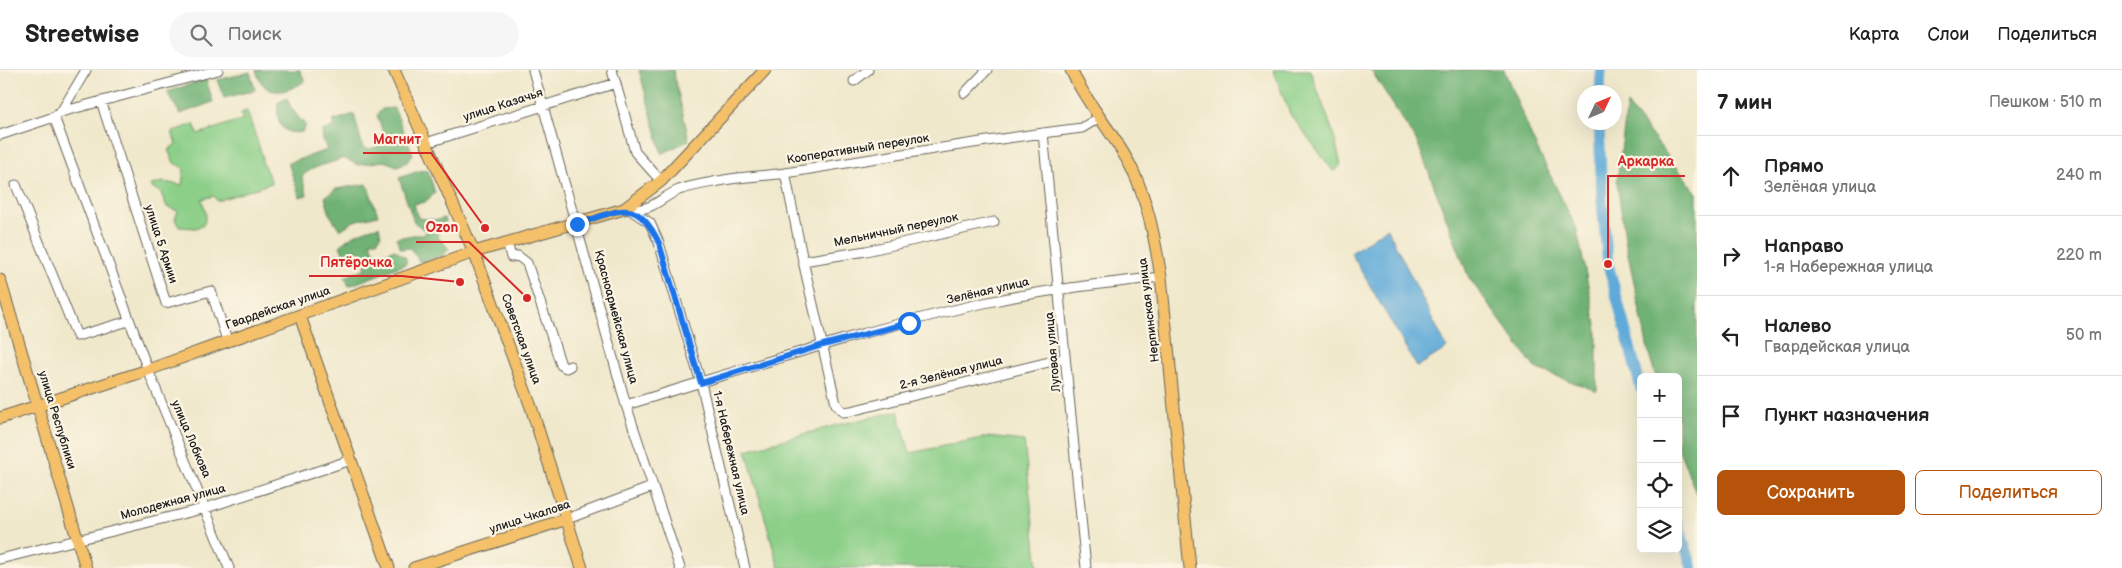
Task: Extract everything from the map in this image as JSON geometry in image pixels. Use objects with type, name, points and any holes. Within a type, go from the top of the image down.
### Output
[{"type":"main road","name":"Советская улица","points":[[394,70],[474,252],[531,407],[582,568]]},
{"type":"main road","name":"Гвардейская улица","points":[[0,418],[148,370],[474,252],[628,210],[660,182],[765,70]]},
{"type":"main road","name":"Нерпинская улица","points":[[1071,70],[1122,152],[1146,204],[1161,277],[1190,568]]},
{"type":"main road","name":"улица Республики","points":[[0,280],[86,568]]},
{"type":"main road","points":[[300,316],[388,568]]},
{"type":"main road","name":"улица Чкалова","points":[[414,568],[567,520]]},
{"type":"street","points":[[58,114],[86,70]]},
{"type":"street","points":[[0,135],[101,101],[218,70]]},
{"type":"street","name":"Красноармейская улица","points":[[533,70],[626,405],[680,568]]},
{"type":"street","points":[[612,70],[635,152],[660,182]]},
{"type":"street","points":[[854,80],[868,70]]},
{"type":"street","points":[[965,93],[987,70]]},
{"type":"street","name":"улица Казачья","points":[[426,143],[616,83]]},
{"type":"street","name":"улица 5 Армии","points":[[101,101],[166,303],[211,291],[227,340]]},
{"type":"street","name":"улица Лобкова","points":[[58,114],[129,320],[229,568]]},
{"type":"street","name":"Кооперативный переулок","points":[[628,210],[650,208],[677,191],[689,187],[742,177],[785,173],[1082,128],[1100,117]]},
{"type":"street","name":"Луговая улица","points":[[1043,133],[1086,568]]},
{"type":"street","points":[[785,173],[803,262],[823,345]]},
{"type":"street","points":[[16,185],[77,336],[129,320]]},
{"type":"street","name":"1-я Набережная улица","points":[[628,210],[650,223],[659,243],[701,383],[745,568]]},
{"type":"street","name":"Мельничный переулок","points":[[803,262],[866,251],[994,222]]},
{"type":"street","points":[[507,243],[511,257],[518,256],[527,263],[561,365],[566,368],[570,366]]},
{"type":"street","name":"Зелёная улица","points":[[626,405],[823,345],[984,303],[1059,289],[1161,277]]},
{"type":"street","name":"2-я Зелёная улица","points":[[823,345],[836,404],[843,412],[1066,358]]},
{"type":"street","name":"Молодежная улица","points":[[0,560],[206,508],[350,460]]},
{"type":"street","name":"улица Чкалова","points":[[567,520],[652,487]]},
{"type":"green space","points":[[256,70],[300,70],[305,81],[283,91],[270,90],[264,86]]},
{"type":"green space","points":[[639,70],[673,70],[689,140],[662,154]]},
{"type":"green space","points":[[1273,70],[1310,70],[1333,132],[1341,165],[1334,172],[1290,114]]},
{"type":"green space","points":[[1371,70],[1504,70],[1533,140],[1577,230],[1597,330],[1597,391],[1535,368],[1469,278],[1418,144]]},
{"type":"green space","points":[[250,72],[255,90],[224,98],[217,80]]},
{"type":"green space","points":[[206,79],[213,102],[180,114],[167,92]]},
{"type":"green space","points":[[287,98],[291,108],[306,126],[302,132],[289,132],[281,126],[278,116],[278,103]]},
{"type":"green space","points":[[1627,104],[1697,193],[1697,496],[1682,457],[1682,373],[1655,373],[1626,245],[1617,182]]},
{"type":"green space","points":[[394,108],[413,154],[407,162],[397,166],[384,161],[358,165],[343,158],[306,173],[302,177],[307,195],[300,197],[288,163],[327,150],[322,131],[335,126],[333,121],[354,114],[363,148],[370,149],[384,144],[385,138],[377,115],[382,109]]},
{"type":"green space","points":[[247,111],[263,158],[261,159],[272,183],[217,201],[214,196],[202,199],[206,214],[204,224],[196,228],[179,227],[175,219],[178,211],[167,207],[160,191],[153,189],[151,185],[163,182],[182,185],[184,168],[174,163],[168,150],[176,144],[172,132],[194,124],[198,134],[243,119],[241,113]]},
{"type":"green space","points":[[428,170],[435,193],[425,202],[414,204],[418,218],[438,220],[444,218],[446,222],[444,226],[438,225],[438,237],[449,249],[442,256],[420,262],[410,248],[401,249],[396,238],[423,235],[427,232],[414,222],[399,178]]},
{"type":"green space","points":[[367,184],[378,215],[354,221],[340,230],[330,215],[325,197],[336,189]]},
{"type":"green space","points":[[379,226],[381,236],[377,241],[370,241],[377,257],[394,249],[406,258],[406,264],[349,286],[345,277],[366,268],[359,250],[344,255],[340,246],[358,233]]},
{"type":"green space","points":[[898,411],[910,453],[987,437],[1024,441],[1038,568],[779,568],[746,450],[837,425]]},
{"type":"water","points":[[1387,228],[1447,348],[1417,367],[1351,253]]},
{"type":"waterway","points":[[1600,85],[1601,70]]},
{"type":"waterway","points":[[1599,130],[1602,202],[1608,264],[1637,374]]},
{"type":"waterway","points":[[1682,536],[1692,568]]},
{"type":"place","name":"Магнит","points":[[485,228]]},
{"type":"place","name":"Аркарка","points":[[1608,264]]},
{"type":"place","name":"Пятёрочка","points":[[460,282]]},
{"type":"place","name":"Ozon","points":[[527,298]]},
{"type":"route","points":[[577,224],[624,209],[632,211],[650,223],[659,243],[701,383],[823,345],[909,323]]}]
